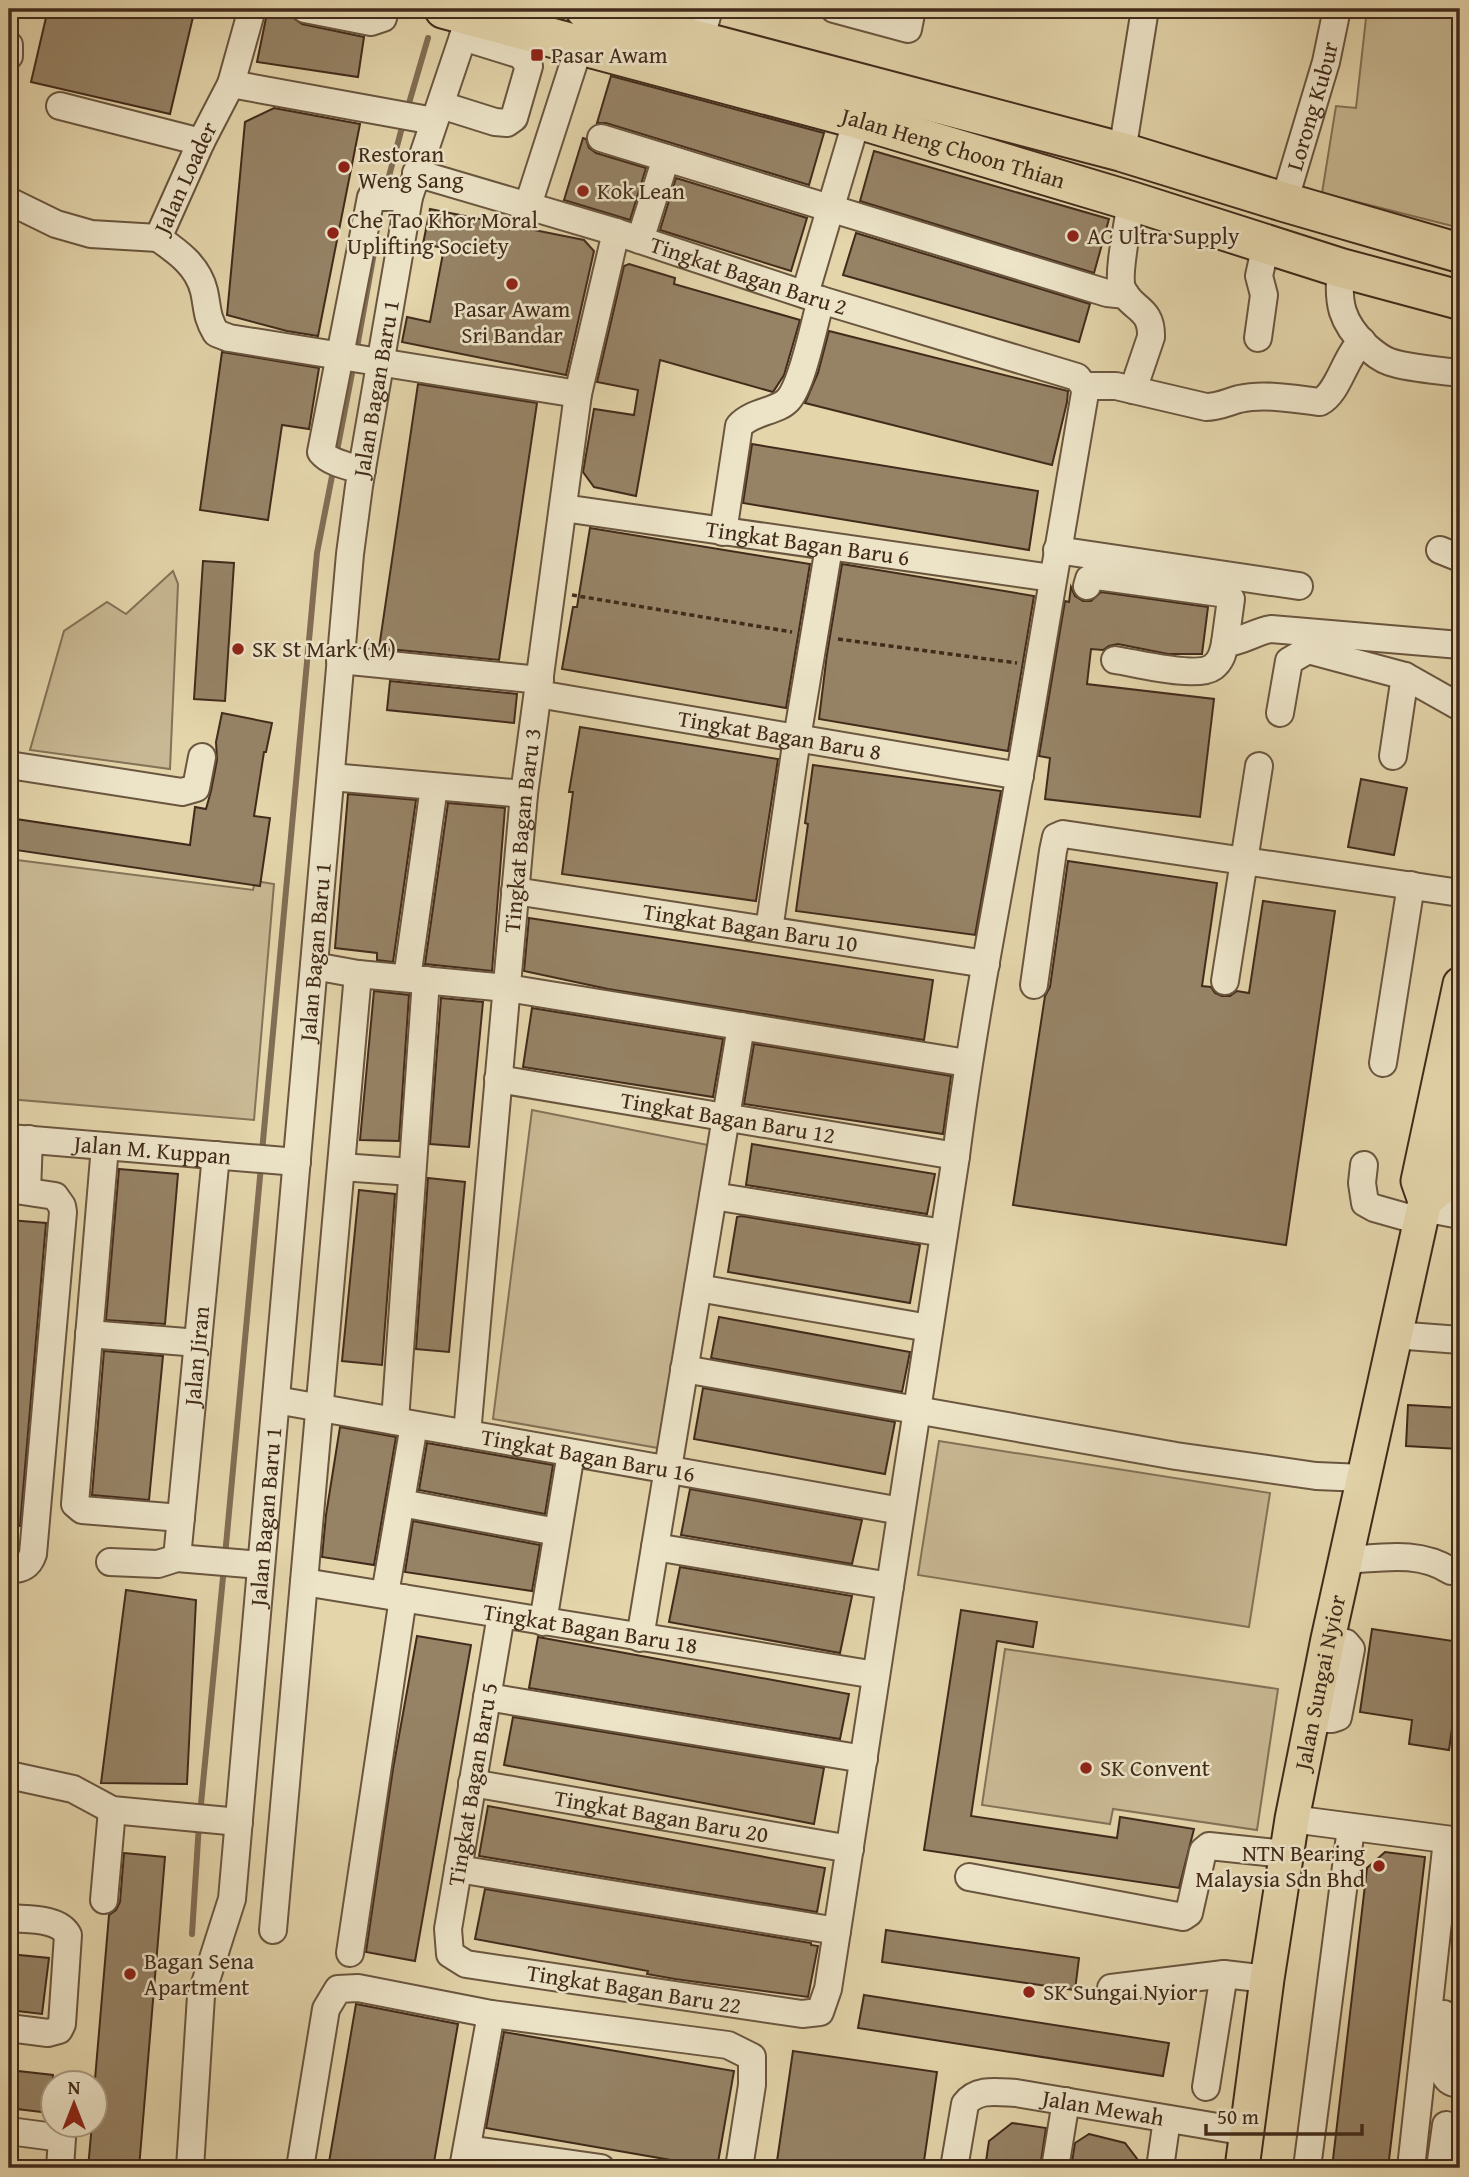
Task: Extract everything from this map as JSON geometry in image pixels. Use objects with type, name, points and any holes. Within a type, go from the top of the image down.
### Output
[{"type":"highway","name":"Jalan Heng Choon Thian","points":[[459,21],[583,27],[703,18],[1122,152],[1456,252]]},
{"type":"highway","name":"Jalan Heng Choon Thian","points":[[583,27],[857,119],[1131,201],[1341,268],[1460,300]]},
{"type":"highway","points":[[1392,283],[1460,320]]},
{"type":"main road","name":"Jalan Sungai Nyior","points":[[1242,2168],[1285,1854],[1328,1639],[1423,1210],[1418,1181],[1454,1041],[1460,984]]},
{"type":"main road","name":"Jalan Sungai Nyior","points":[[1423,1210],[1443,1186],[1460,1114]]},
{"type":"street","name":"Jalan Loader","points":[[9,201],[56,224],[91,234],[158,239],[201,142],[231,84],[252,9]]},
{"type":"street","points":[[305,9],[371,22],[383,18],[385,9]]},
{"type":"street","points":[[834,9],[910,19]]},
{"type":"street","points":[[1122,152],[1145,9]]},
{"type":"street","name":"Lorong Kubur","points":[[1284,202],[1326,62],[1337,9]]},
{"type":"street","points":[[231,84],[422,114],[507,123],[514,118],[529,66],[527,60],[459,21]]},
{"type":"street","name":"Jalan Bagan Baru 1","points":[[190,2168],[201,1996],[232,1899],[239,1822],[276,1400],[273,1160],[314,966],[349,554],[344,464],[358,359],[398,190],[422,114],[459,21]]},
{"type":"street","points":[[528,205],[583,27]]},
{"type":"street","points":[[9,46],[9,56]]},
{"type":"street","points":[[60,106],[201,142]]},
{"type":"street","points":[[723,532],[739,426],[746,419],[787,402],[797,385],[830,209],[857,119]]},
{"type":"street","points":[[601,138],[1107,293],[1126,296]]},
{"type":"street","name":"Tingkat Bagan Baru 3","points":[[467,1434],[524,794],[578,394],[628,236],[666,158]]},
{"type":"street","points":[[344,464],[321,452],[358,359],[371,197],[398,190]]},
{"type":"street","name":"Tingkat Bagan Baru 2","points":[[398,190],[528,205],[813,297],[1077,377],[1083,384]]},
{"type":"street","points":[[1131,201],[1121,282],[1126,296],[1150,319],[1151,330],[1133,390]]},
{"type":"street","points":[[158,239],[181,253],[196,272],[203,286],[207,318],[216,333],[229,338],[578,394]]},
{"type":"street","points":[[1258,338],[1264,295],[1259,276],[1266,244]]},
{"type":"street","points":[[1341,268],[1339,289],[1344,317],[1375,354],[1390,362],[1460,373]]},
{"type":"street","points":[[458,1869],[837,1931],[956,1156],[967,1063],[1020,776],[1085,393],[1083,384],[1116,386],[1206,407],[1256,397],[1320,402],[1327,398],[1347,359],[1362,341]]},
{"type":"street","name":"Tingkat Bagan Baru 6","points":[[563,508],[1052,578]]},
{"type":"street","points":[[769,930],[797,737],[829,547]]},
{"type":"street","points":[[1057,550],[1298,586]]},
{"type":"street","points":[[1087,586],[1089,579],[1097,576],[1227,594],[1231,599],[1222,657],[1212,668],[1196,672],[1115,660]]},
{"type":"street","points":[[1225,643],[1240,642],[1257,631],[1271,629],[1460,645]]},
{"type":"street","points":[[1280,713],[1289,661],[1308,650],[1405,676],[1460,707]]},
{"type":"street","name":"Tingkat Bagan Baru 8","points":[[340,660],[539,687],[797,737],[1020,776]]},
{"type":"street","points":[[1393,756],[1405,676]]},
{"type":"street","points":[[9,765],[182,792],[197,788],[202,757]]},
{"type":"street","points":[[1225,981],[1242,859],[1259,766]]},
{"type":"street","points":[[331,777],[524,794]]},
{"type":"street","points":[[350,1953],[394,1596],[401,1503],[417,979],[434,787]]},
{"type":"street","points":[[1034,985],[1056,837],[1063,834],[1460,892]]},
{"type":"street","points":[[1383,1063],[1411,886]]},
{"type":"street","name":"Tingkat Bagan Baru 10","points":[[515,891],[986,964]]},
{"type":"street","points":[[314,966],[358,974],[507,988],[967,1063]]},
{"type":"street","name":"Jalan Bagan Baru 1","points":[[273,1930],[358,974]]},
{"type":"street","points":[[640,1638],[741,1026]]},
{"type":"street","name":"Tingkat Bagan Baru 12","points":[[498,1079],[956,1156]]},
{"type":"street","points":[[9,1569],[25,1567],[31,1562],[33,1554],[63,1212],[55,1196],[18,1190],[19,1139]]},
{"type":"street","name":"Jalan M. Kuppan","points":[[19,1139],[273,1160]]},
{"type":"street","points":[[105,1146],[75,1504],[82,1510],[181,1518]]},
{"type":"street","name":"Jalan Jiran","points":[[177,1558],[216,1155]]},
{"type":"street","points":[[1364,1165],[1362,1183],[1365,1203],[1374,1208],[1460,1215]]},
{"type":"street","points":[[341,1167],[412,1172]]},
{"type":"street","points":[[713,1196],[944,1233]]},
{"type":"street","points":[[698,1288],[929,1328]]},
{"type":"street","points":[[89,1334],[198,1343]]},
{"type":"street","points":[[1394,1335],[1460,1340]]},
{"type":"street","points":[[684,1369],[1176,1456],[1316,1476],[1364,1478]]},
{"type":"street","name":"Tingkat Bagan Baru 16","points":[[276,1400],[901,1511]]},
{"type":"street","points":[[543,1622],[570,1452]]},
{"type":"street","points":[[401,1503],[557,1532]]},
{"type":"street","points":[[655,1547],[890,1586]]},
{"type":"street","points":[[1345,1560],[1409,1556],[1437,1562],[1451,1571]]},
{"type":"street","points":[[110,1562],[158,1564],[177,1558],[261,1565]]},
{"type":"street","name":"Tingkat Bagan Baru 18","points":[[304,1582],[876,1675]]},
{"type":"street","name":"Tingkat Bagan Baru 5","points":[[450,1954],[448,1929],[501,1615]]},
{"type":"street","points":[[487,1696],[863,1759]]},
{"type":"street","points":[[9,1775],[73,1789],[112,1810],[239,1822]]},
{"type":"street","name":"Tingkat Bagan Baru 20","points":[[472,1783],[850,1849]]},
{"type":"street","points":[[104,1900],[112,1810]]},
{"type":"street","points":[[1292,1819],[1456,1841]]},
{"type":"street","points":[[1307,2168],[1351,1828]]},
{"type":"street","points":[[1456,1841],[1458,1891],[1446,1944],[1442,2070],[1445,2079],[1452,2084],[1460,2084]]},
{"type":"street","points":[[1411,2168],[1456,1841]]},
{"type":"street","points":[[969,1877],[1183,1917],[1189,1913],[1203,1851],[1209,1846],[1285,1854]]},
{"type":"street","points":[[232,1899],[275,1902]]},
{"type":"street","points":[[9,1918],[50,1922],[65,1929],[68,1935],[62,2024],[59,2030],[48,2033],[9,2028]]},
{"type":"street","name":"Tingkat Bagan Baru 22","points":[[450,1954],[466,1964],[802,2014],[820,2012],[828,1989],[837,1931]]},
{"type":"street","points":[[1111,1988],[1224,1974],[1267,1979]]},
{"type":"street","points":[[1206,2087],[1224,1974]]},
{"type":"street","points":[[300,2168],[326,2009],[338,1989],[358,1987],[491,2014],[729,2045],[752,2057],[752,2085],[739,2168]]},
{"type":"street","points":[[491,2014],[465,2159],[601,2168]]},
{"type":"street","name":"Jalan Mewah","points":[[954,2168],[965,2104],[979,2092],[1016,2092],[1247,2132]]},
{"type":"street","points":[[1055,2168],[1066,2101]]},
{"type":"street","points":[[1160,2168],[1167,2119]]},
{"type":"street","points":[[1440,2168],[1446,2125]]},
{"type":"street","points":[[9,2131],[62,2138],[60,2168]]},
{"type":"shaded area","points":[[1367,9],[1460,9],[1460,228],[1322,193],[1336,106],[1356,108]]},
{"type":"shaded area","points":[[173,571],[178,584],[170,769],[30,750],[64,631],[107,602],[126,614]]},
{"type":"shaded area","points":[[9,859],[253,890],[255,881],[274,884],[254,1120],[9,1099]]},
{"type":"shaded area","points":[[532,1110],[713,1146],[658,1448],[493,1419]]},
{"type":"shaded area","points":[[939,1441],[1270,1493],[1249,1627],[918,1575]]},
{"type":"shaded area","points":[[1005,1649],[1278,1689],[1257,1830],[1113,1809],[1110,1824],[982,1805]]},
{"type":"building","points":[[48,9],[159,9],[193,17],[170,114],[31,82]]},
{"type":"building","points":[[267,13],[292,17],[302,24],[364,37],[358,77],[257,62]]},
{"type":"building","points":[[611,76],[824,133],[809,185],[606,123],[597,123]]},
{"type":"building","points":[[274,108],[360,124],[318,336],[227,315],[245,122]]},
{"type":"building","points":[[583,138],[596,153],[646,168],[630,220],[564,200]]},
{"type":"building","points":[[874,151],[1109,219],[1094,273],[860,201]]},
{"type":"building","points":[[676,178],[807,218],[791,271],[660,230]]},
{"type":"building","name":"Pasar Awam Sri Bandar","points":[[430,209],[584,240],[594,251],[566,375],[402,342],[407,317],[430,322],[444,248],[423,244]]},
{"type":"building","points":[[856,233],[1090,304],[1079,342],[843,275]]},
{"type":"building","points":[[629,264],[675,278],[674,284],[800,320],[784,375],[773,392],[660,360],[636,496],[594,487],[583,472],[594,409],[634,415],[638,390],[597,382],[624,266]]},
{"type":"building","points":[[829,331],[1068,391],[1052,465],[805,403],[818,373]]},
{"type":"building","points":[[222,352],[319,368],[309,429],[282,425],[268,520],[200,510]]},
{"type":"building","points":[[418,384],[537,403],[499,660],[379,648]]},
{"type":"building","points":[[752,444],[1038,491],[1029,550],[743,503]]},
{"type":"building","points":[[590,528],[810,564],[786,708],[562,669],[573,607],[577,607]]},
{"type":"building","points":[[203,561],[234,563],[225,701],[194,699]]},
{"type":"building","points":[[842,564],[1034,596],[1008,751],[819,719]]},
{"type":"building","points":[[1071,587],[1075,596],[1083,601],[1091,601],[1101,592],[1208,607],[1202,654],[1168,654],[1118,644],[1103,650],[1091,649],[1087,684],[1214,699],[1200,817],[1045,799],[1050,758],[1039,756],[1065,601],[1069,602]]},
{"type":"building","points":[[390,681],[517,694],[514,723],[387,710]]},
{"type":"building","points":[[222,713],[272,723],[264,752],[254,816],[270,818],[260,886],[9,849],[9,818],[190,845],[195,807],[206,809],[211,791]]},
{"type":"building","points":[[580,727],[778,759],[756,901],[562,874],[573,792],[569,792]]},
{"type":"building","points":[[813,765],[1001,791],[975,935],[796,911]]},
{"type":"building","points":[[1361,779],[1407,788],[1394,855],[1348,847]]},
{"type":"building","points":[[348,794],[416,800],[393,962],[377,960],[377,953],[335,948]]},
{"type":"building","points":[[448,803],[505,808],[492,971],[425,964]]},
{"type":"building","points":[[1068,861],[1217,883],[1202,986],[1211,987],[1215,993],[1222,996],[1230,996],[1237,991],[1249,993],[1263,901],[1335,911],[1286,1245],[1013,1205],[1045,996],[1050,987]]},
{"type":"building","points":[[529,918],[933,980],[924,1040],[608,989],[524,971]]},
{"type":"building","points":[[374,991],[409,995],[399,1141],[360,1140]]},
{"type":"building","points":[[441,998],[483,1002],[469,1147],[430,1144]]},
{"type":"building","points":[[532,1008],[723,1039],[713,1097],[523,1067]]},
{"type":"building","points":[[754,1044],[951,1076],[943,1134],[744,1104]]},
{"type":"building","points":[[752,1144],[935,1174],[927,1214],[746,1185]]},
{"type":"building","points":[[119,1169],[178,1174],[165,1324],[106,1320]]},
{"type":"building","points":[[428,1178],[465,1182],[449,1352],[416,1349]]},
{"type":"building","points":[[359,1190],[395,1194],[382,1365],[342,1361]]},
{"type":"building","points":[[737,1217],[920,1245],[910,1303],[728,1272]]},
{"type":"building","points":[[9,1220],[46,1223],[20,1526],[9,1526]]},
{"type":"building","points":[[719,1317],[910,1352],[902,1392],[711,1358]]},
{"type":"building","points":[[104,1351],[163,1356],[149,1500],[92,1495]]},
{"type":"building","points":[[703,1388],[895,1422],[885,1474],[694,1439]]},
{"type":"building","points":[[1408,1405],[1460,1408],[1460,1449],[1406,1446]]},
{"type":"building","points":[[340,1427],[396,1437],[374,1565],[322,1557]]},
{"type":"building","points":[[427,1443],[553,1465],[545,1514],[419,1490]]},
{"type":"building","points":[[690,1489],[862,1520],[852,1564],[681,1535]]},
{"type":"building","points":[[413,1521],[540,1545],[532,1591],[405,1572]]},
{"type":"building","points":[[680,1567],[852,1596],[840,1653],[669,1622]]},
{"type":"building","points":[[126,1590],[196,1600],[187,1784],[101,1783]]},
{"type":"building","points":[[961,1610],[1037,1622],[1033,1647],[997,1641],[971,1816],[1117,1838],[1120,1817],[1194,1829],[1179,1888],[924,1850]]},
{"type":"building","points":[[1372,1629],[1460,1642],[1460,1673],[1449,1750],[1409,1744],[1412,1720],[1360,1712]]},
{"type":"building","points":[[417,1636],[471,1645],[415,1961],[366,1952],[393,1769]]},
{"type":"building","points":[[538,1637],[849,1694],[840,1739],[529,1688]]},
{"type":"building","points":[[513,1717],[824,1768],[814,1824],[504,1765]]},
{"type":"building","points":[[488,1806],[825,1868],[817,1912],[479,1856]]},
{"type":"building","points":[[1385,1852],[1425,1857],[1388,2168],[1332,2168],[1367,1868]]},
{"type":"building","name":"Bagan Sena Apartment","points":[[124,1853],[165,1857],[139,2168],[88,2168],[91,2138],[108,2138],[108,2068],[96,2068],[109,1915],[116,1910],[120,1902]]},
{"type":"building","points":[[485,1889],[811,1943],[818,1946],[808,1997],[675,1979],[647,1974],[648,1971],[475,1939]]},
{"type":"building","points":[[886,1930],[1079,1958],[1075,1990],[882,1962]]},
{"type":"building","points":[[9,1954],[49,1958],[42,2014],[9,2010]]},
{"type":"building","points":[[864,1995],[1169,2043],[1163,2076],[858,2028]]},
{"type":"building","points":[[356,2004],[458,2024],[433,2168],[328,2168]]},
{"type":"building","points":[[504,2032],[734,2071],[717,2168],[486,2128]]},
{"type":"building","points":[[793,2051],[937,2072],[923,2168],[776,2168]]},
{"type":"building","points":[[9,2070],[38,2073],[38,2112],[9,2108]]},
{"type":"building","points":[[1012,2123],[1046,2128],[1040,2168],[985,2168],[989,2141]]},
{"type":"building","points":[[1089,2134],[1125,2143],[1144,2168],[1071,2168],[1075,2143]]},
{"type":"waterway","points":[[407,110],[428,38]]},
{"type":"waterway","points":[[385,191],[404,120]]},
{"type":"waterway","points":[[356,353],[377,236]]},
{"type":"waterway","points":[[336,456],[354,363]]},
{"type":"waterway","points":[[262,1152],[317,553],[334,466]]},
{"type":"waterway","points":[[225,1556],[261,1166]]},
{"type":"waterway","points":[[200,1814],[224,1567]]},
{"type":"waterway","points":[[192,1934],[199,1824]]},
{"type":"place","name":"Pasar Awam","points":[[537,55]]},
{"type":"place","name":"Restoran Weng Sang","points":[[344,167]]},
{"type":"place","name":"Kok Lean","points":[[583,191]]},
{"type":"place","name":"Che Tao Khor Moral Uplifting Society","points":[[333,233]]},
{"type":"place","name":"AC Ultra Supply","points":[[1073,236]]},
{"type":"place","name":"Pasar Awam Sri Bandar","points":[[512,284]]},
{"type":"place","name":"SK St Mark (M)","points":[[238,649]]},
{"type":"place","name":"SK Convent","points":[[1086,1768]]},
{"type":"place","name":"NTN Bearing Malaysia Sdn Bhd","points":[[1379,1866]]},
{"type":"place","name":"Bagan Sena Apartment","points":[[130,1974]]},
{"type":"place","name":"SK Sungai Nyior","points":[[1029,1992]]}]
